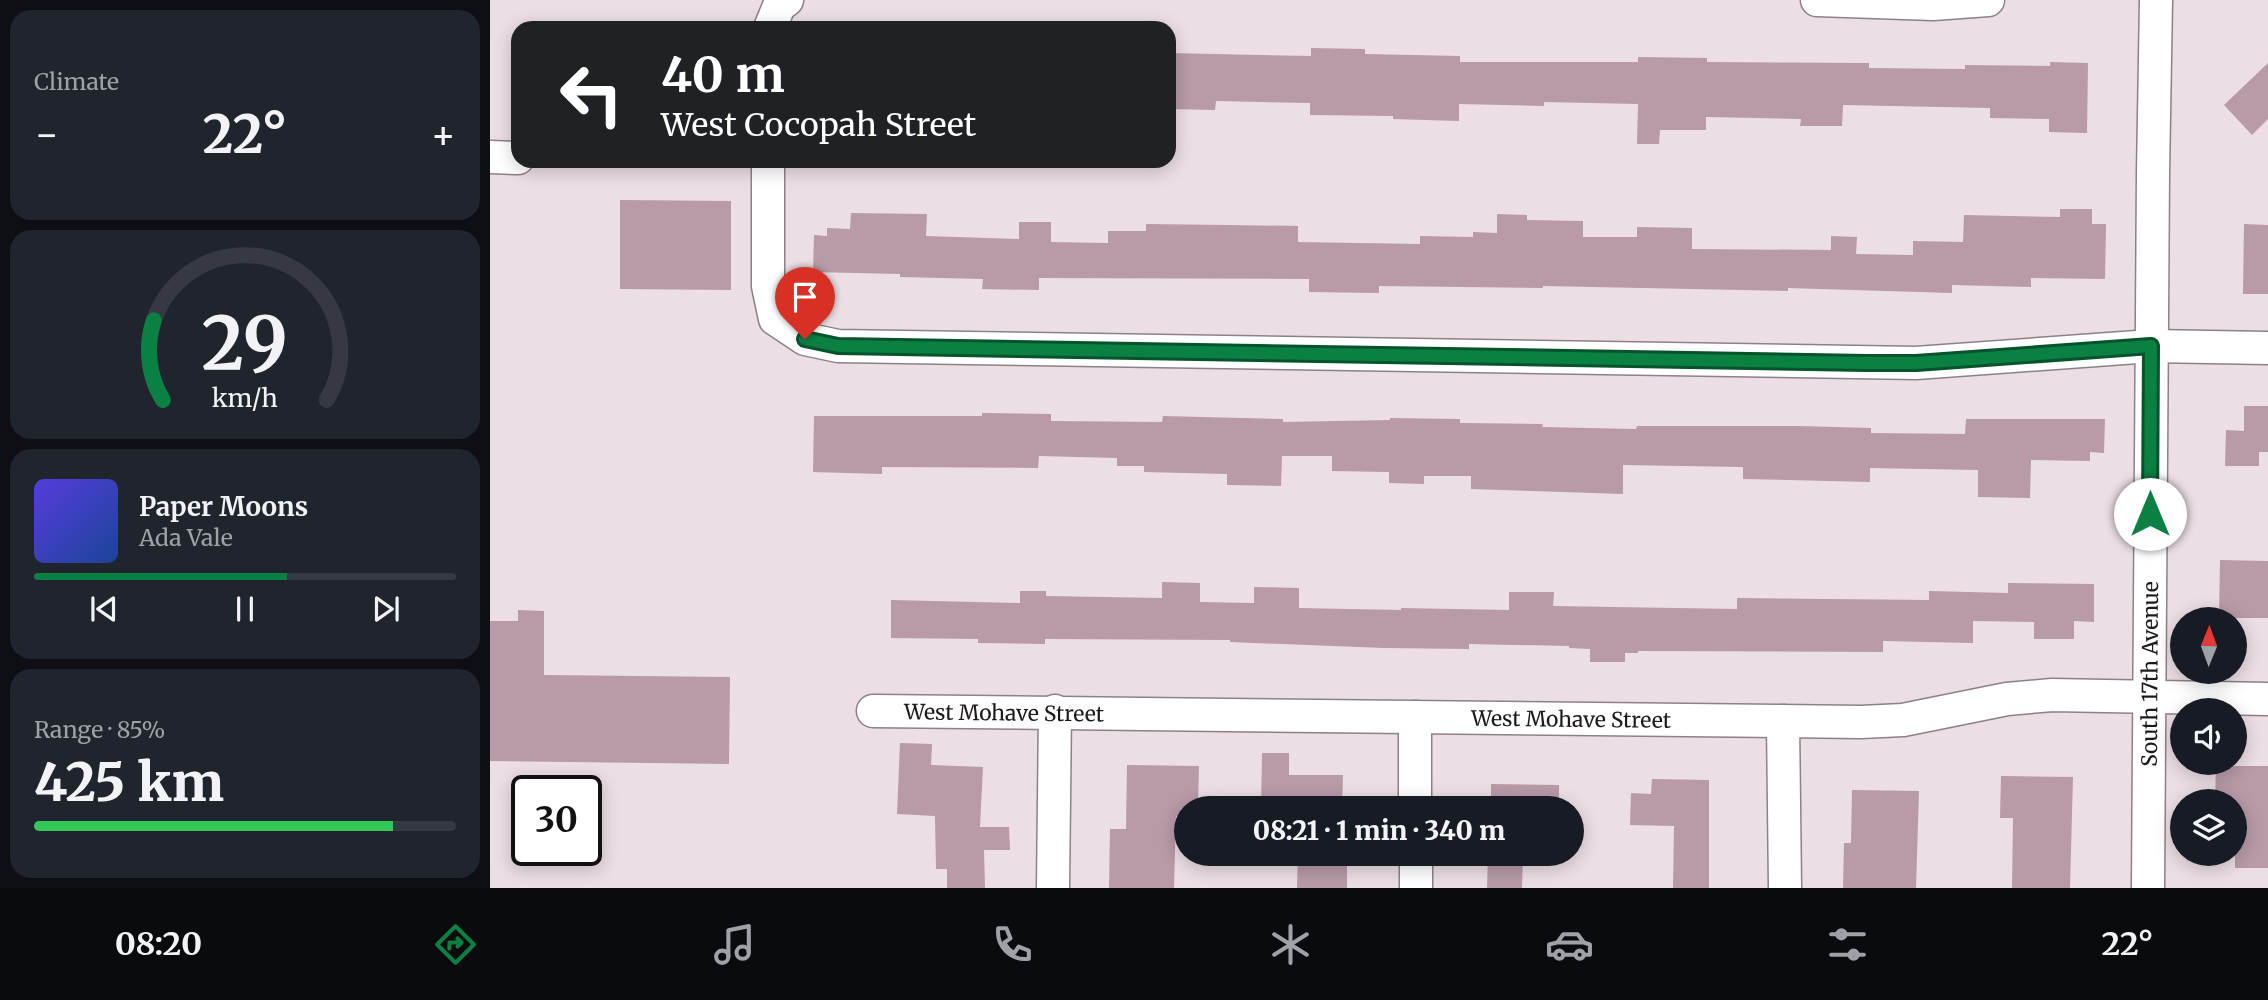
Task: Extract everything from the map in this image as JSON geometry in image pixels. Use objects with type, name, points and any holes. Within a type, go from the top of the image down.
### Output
[{"type":"street","points":[[1817,0],[1933,4],[1987,0]]},
{"type":"street","name":"South 17th Avenue","points":[[2148,888],[2151,346],[2157,0]]},
{"type":"street","points":[[490,157],[511,158]]},
{"type":"street","points":[[768,168],[768,286],[775,319],[805,339],[838,346],[1916,363],[2151,346],[2268,348]]},
{"type":"street","name":"West Mohave Street","points":[[873,711],[1861,722],[1903,720],[2007,699],[2052,695],[2268,699]]},
{"type":"street","points":[[1053,888],[1055,711]]},
{"type":"street","points":[[1415,717],[1415,796]]},
{"type":"street","points":[[1783,721],[1784,888]]},
{"type":"street","points":[[1416,866],[1416,888]]},
{"type":"building","points":[[1311,48],[1365,49],[1365,54],[1460,56],[1460,62],[1638,62],[1638,57],[1707,58],[1707,62],[1869,63],[1869,68],[1965,69],[1965,65],[2050,66],[2050,62],[2088,63],[2087,133],[2049,132],[2049,119],[1990,118],[1990,108],[1843,105],[1842,126],[1800,126],[1801,119],[1706,117],[1706,130],[1660,130],[1659,144],[1637,144],[1638,104],[1459,104],[1459,121],[1393,119],[1393,116],[1310,115],[1310,103],[1216,101],[1215,110],[1176,109],[1176,53],[1311,56]]},
{"type":"building","points":[[2268,63],[2268,119],[2252,135],[2224,105]]},
{"type":"building","points":[[620,200],[731,201],[731,290],[620,289]]},
{"type":"building","points":[[2060,209],[2092,209],[2092,224],[2106,224],[2105,279],[2031,278],[2031,287],[1952,285],[1952,293],[1788,288],[1788,291],[1379,286],[1379,293],[1309,292],[1309,279],[1039,278],[1039,290],[982,289],[983,279],[813,272],[814,235],[827,236],[827,228],[850,229],[851,213],[927,214],[926,236],[1019,239],[1019,222],[1051,222],[1051,242],[1108,243],[1108,231],[1146,231],[1146,224],[1298,226],[1298,242],[1420,244],[1420,236],[1473,237],[1473,232],[1497,233],[1497,214],[1527,215],[1527,220],[1583,221],[1583,237],[1637,237],[1637,227],[1692,228],[1692,249],[1831,250],[1831,236],[1857,237],[1856,254],[1913,255],[1913,241],[1963,242],[1964,215],[2060,217]]},
{"type":"building","points":[[2244,224],[2268,225],[2268,294],[2243,294]]},
{"type":"building","points":[[2244,406],[2268,406],[2268,452],[2259,452],[2259,466],[2225,466],[2226,430],[2244,431]]},
{"type":"building","points":[[982,413],[1051,414],[1051,421],[1162,422],[1163,416],[1283,419],[1283,422],[1390,418],[1460,419],[1460,423],[1543,424],[1542,427],[1636,429],[1637,426],[1799,426],[1871,428],[1871,433],[1965,434],[1966,419],[2105,419],[2104,453],[2090,452],[2090,461],[2031,460],[2030,498],[1978,497],[1978,470],[1870,468],[1870,482],[1743,479],[1743,467],[1623,465],[1623,494],[1471,489],[1471,476],[1424,476],[1424,484],[1389,483],[1389,472],[1332,471],[1332,456],[1282,456],[1281,486],[1227,485],[1227,474],[1144,472],[1144,466],[1117,466],[1117,458],[1039,456],[1038,468],[882,467],[882,474],[813,472],[814,416],[982,416]]},
{"type":"building","points":[[2220,560],[2268,561],[2268,618],[2247,618],[2247,607],[2219,607]]},
{"type":"building","points":[[1162,582],[1200,583],[1200,602],[1254,603],[1254,587],[1299,588],[1299,608],[1401,610],[1509,610],[1509,592],[1554,592],[1553,606],[1737,609],[1737,598],[1929,600],[1929,591],[2008,593],[2008,583],[2094,584],[2094,622],[2074,621],[2074,639],[2034,639],[2034,622],[1973,621],[1973,643],[1883,641],[1883,652],[1638,651],[1625,653],[1625,662],[1590,662],[1590,649],[1569,646],[1469,644],[1469,649],[1384,648],[1230,640],[1045,639],[1045,644],[978,643],[978,639],[891,638],[891,600],[1020,603],[1020,591],[1046,591],[1046,596],[1162,598]]},
{"type":"building","points":[[518,610],[544,611],[544,675],[730,677],[729,764],[490,761],[490,621],[518,621]]},
{"type":"building","points":[[900,743],[932,744],[931,765],[983,767],[980,827],[1009,827],[1010,850],[984,850],[985,888],[947,888],[947,869],[936,869],[935,816],[897,814]]},
{"type":"building","points":[[1262,753],[1289,753],[1289,775],[1343,775],[1342,796],[1261,796]]},
{"type":"building","points":[[1127,765],[1199,766],[1198,796],[1174,796],[1174,888],[1109,888],[1110,829],[1126,829]]},
{"type":"building","points":[[2247,766],[2268,766],[2268,868],[2235,868],[2247,866],[2247,789],[2215,789],[2216,775],[2247,775]]},
{"type":"building","points":[[2001,776],[2073,777],[2070,888],[2012,888],[2013,818],[2000,818]]},
{"type":"building","points":[[1652,779],[1709,780],[1709,888],[1673,888],[1674,826],[1630,825],[1631,793],[1651,794]]},
{"type":"building","points":[[1491,784],[1559,785],[1559,796],[1491,796]]},
{"type":"building","points":[[1852,790],[1919,791],[1916,888],[1843,888],[1844,843],[1851,843]]},
{"type":"building","points":[[1298,866],[1347,866],[1347,888],[1297,888]]},
{"type":"building","points":[[1488,866],[1523,866],[1522,888],[1487,888]]},
{"type":"route","points":[[805,339],[838,346],[1867,363],[1916,363],[2151,346],[2150,514]]}]
